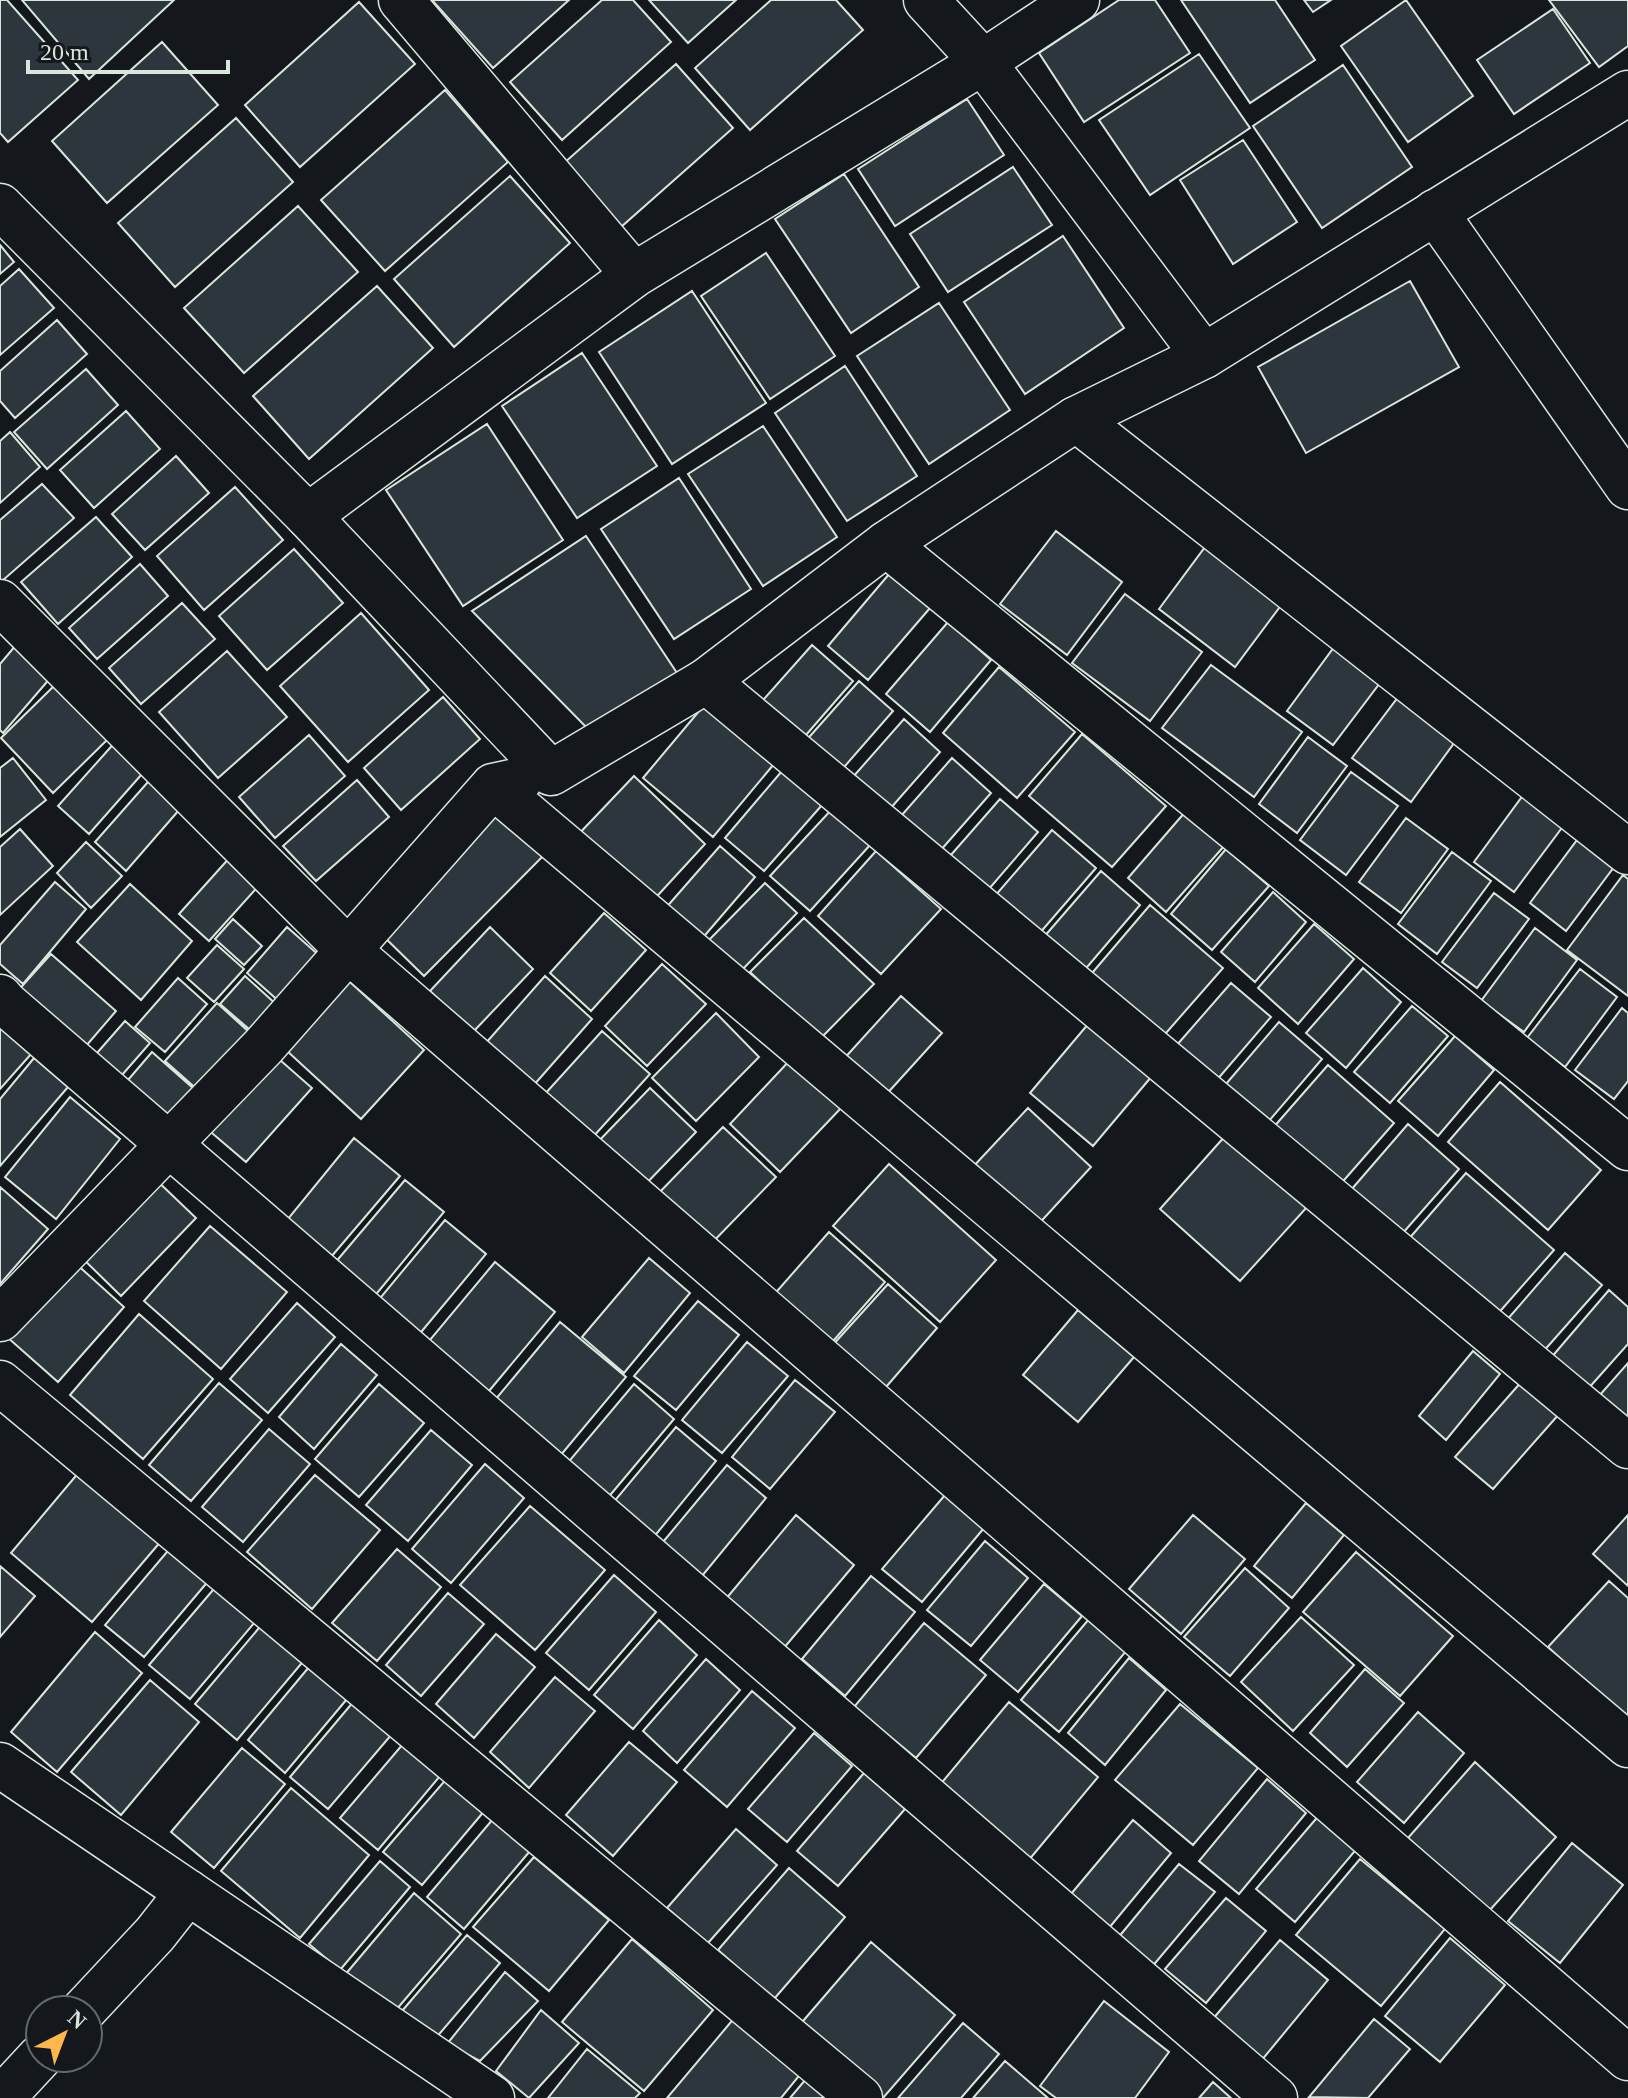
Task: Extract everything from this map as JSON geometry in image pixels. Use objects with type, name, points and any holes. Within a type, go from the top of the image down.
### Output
[{"type":"street","points":[[401,0],[634,275]]},
{"type":"street","points":[[926,0],[983,62],[1204,356]]},
{"type":"street","points":[[308,516],[634,275],[983,62],[1077,0]]},
{"type":"street","points":[[0,1319],[263,1047],[493,786],[551,773],[706,681],[886,544],[1076,419],[1204,356],[1628,93]]},
{"type":"street","points":[[0,206],[308,516],[551,773]]},
{"type":"street","points":[[1435,212],[1628,487]]},
{"type":"street","points":[[1076,419],[1628,852]]},
{"type":"street","points":[[886,544],[1628,1148]]},
{"type":"street","points":[[0,602],[349,951],[1628,2058]]},
{"type":"street","points":[[706,681],[1628,1446]]},
{"type":"street","points":[[493,786],[1628,1745]]},
{"type":"street","points":[[0,997],[1275,2098]]},
{"type":"street","points":[[0,1383],[860,2098]]},
{"type":"street","points":[[5,1776],[188,1892],[492,2098]]},
{"type":"street","points":[[99,1994],[155,1934],[188,1892]]},
{"type":"street","points":[[2,2098],[24,2074]]},
{"type":"building","points":[[0,0],[7,0],[78,80],[8,142],[0,133]]},
{"type":"building","points":[[22,0],[174,0],[89,79]]},
{"type":"building","points":[[432,0],[569,0],[493,68]]},
{"type":"building","points":[[602,0],[633,0],[671,42],[562,140],[510,82]]},
{"type":"building","points":[[649,0],[736,0],[688,43]]},
{"type":"building","points":[[771,0],[836,0],[863,30],[750,130],[695,68]]},
{"type":"building","points":[[1119,0],[1155,0],[1190,53],[1084,122],[1039,53]]},
{"type":"building","points":[[1181,0],[1275,0],[1315,60],[1250,103]]},
{"type":"building","points":[[1304,0],[1331,0],[1313,12]]},
{"type":"building","points":[[1406,0],[1473,96],[1408,142],[1341,46]]},
{"type":"building","points":[[1549,0],[1628,0],[1628,46],[1599,67]]},
{"type":"building","points":[[359,2],[415,64],[300,167],[245,105]]},
{"type":"building","points":[[1553,9],[1590,63],[1514,114],[1477,60]]},
{"type":"building","points":[[162,42],[218,105],[107,203],[52,141]]},
{"type":"building","points":[[1199,54],[1250,128],[1150,195],[1099,120]]},
{"type":"building","points":[[676,64],[733,128],[621,227],[564,163]]},
{"type":"building","points":[[1343,65],[1412,167],[1322,228],[1253,126]]},
{"type":"building","points":[[445,90],[508,162],[385,271],[321,200]]},
{"type":"building","points":[[967,99],[1004,155],[895,226],[858,169]]},
{"type":"building","points":[[236,118],[293,182],[175,287],[118,223]]},
{"type":"building","points":[[1243,140],[1297,222],[1233,264],[1180,180]]},
{"type":"building","points":[[1013,167],[1052,225],[948,292],[910,234]]},
{"type":"building","points":[[844,174],[919,287],[851,333],[775,219]]},
{"type":"building","points":[[510,176],[570,243],[454,347],[394,279]]},
{"type":"building","points":[[298,206],[358,272],[244,373],[184,308]]},
{"type":"building","points":[[1063,236],[1124,328],[1025,394],[964,302]]},
{"type":"building","points":[[0,245],[14,262],[0,274]]},
{"type":"building","points":[[766,253],[835,356],[770,399],[701,296]]},
{"type":"building","points":[[19,269],[54,308],[0,355],[0,286]]},
{"type":"building","points":[[1410,281],[1459,367],[1306,453],[1258,367]]},
{"type":"building","points":[[377,286],[433,348],[309,459],[253,396]]},
{"type":"building","points":[[692,291],[766,403],[672,464],[599,352]]},
{"type":"building","points":[[939,303],[1010,410],[929,464],[857,356]]},
{"type":"building","points":[[57,320],[87,354],[15,418],[0,401],[0,371]]},
{"type":"building","points":[[582,353],[657,466],[577,518],[502,406]]},
{"type":"building","points":[[845,366],[917,476],[847,521],[775,413]]},
{"type":"building","points":[[86,369],[118,405],[47,469],[14,432]]},
{"type":"building","points":[[126,411],[160,449],[94,508],[60,470]]},
{"type":"building","points":[[487,424],[563,540],[463,606],[386,490]]},
{"type":"building","points":[[763,426],[837,537],[763,586],[688,474]]},
{"type":"building","points":[[10,432],[40,467],[0,503],[0,441]]},
{"type":"building","points":[[176,456],[209,493],[145,550],[112,514]]},
{"type":"building","points":[[679,478],[751,589],[674,639],[601,529]]},
{"type":"building","points":[[42,484],[74,518],[2,581],[0,520]]},
{"type":"building","points":[[235,487],[283,540],[204,610],[157,556]]},
{"type":"building","points":[[96,517],[132,557],[58,624],[21,582]]},
{"type":"building","points":[[1056,531],[1122,582],[1067,655],[1000,604]]},
{"type":"building","points":[[586,536],[677,673],[589,730],[472,611]]},
{"type":"building","points":[[1211,539],[1288,596],[1235,667],[1159,609]]},
{"type":"building","points":[[294,549],[343,603],[267,670],[219,616]]},
{"type":"building","points":[[140,564],[168,596],[97,659],[69,628]]},
{"type":"building","points":[[890,573],[930,608],[868,680],[828,646]]},
{"type":"building","points":[[1125,594],[1202,652],[1150,721],[1072,663]]},
{"type":"building","points":[[182,603],[215,639],[141,704],[109,668]]},
{"type":"building","points":[[361,613],[429,690],[348,762],[280,686]]},
{"type":"building","points":[[948,622],[991,660],[930,732],[886,694]]},
{"type":"building","points":[[1340,639],[1386,675],[1333,745],[1287,711]]},
{"type":"building","points":[[16,645],[52,676],[3,733],[0,730],[0,664]]},
{"type":"building","points":[[812,645],[853,681],[799,743],[757,707]]},
{"type":"building","points":[[227,651],[287,717],[218,778],[159,712]]},
{"type":"building","points":[[1211,665],[1302,732],[1254,797],[1162,728]]},
{"type":"building","points":[[999,667],[1075,732],[1017,798],[943,733]]},
{"type":"building","points":[[859,681],[893,711],[838,774],[803,744]]},
{"type":"building","points":[[55,685],[107,740],[53,793],[1,738]]},
{"type":"building","points":[[1402,692],[1460,735],[1411,802],[1352,758]]},
{"type":"building","points":[[443,697],[480,739],[401,810],[364,768]]},
{"type":"building","points":[[705,704],[774,764],[713,837],[643,778]]},
{"type":"building","points":[[904,719],[940,752],[882,818],[845,786]]},
{"type":"building","points":[[1082,734],[1166,806],[1112,867],[1029,796]]},
{"type":"building","points":[[309,735],[345,776],[275,838],[239,797]]},
{"type":"building","points":[[1308,737],[1347,766],[1297,833],[1259,804]]},
{"type":"building","points":[[118,739],[149,766],[89,834],[58,806]]},
{"type":"building","points":[[13,758],[46,800],[0,837],[0,768]]},
{"type":"building","points":[[952,758],[991,793],[933,859],[894,824]]},
{"type":"building","points":[[782,771],[822,805],[764,871],[725,838]]},
{"type":"building","points":[[1351,772],[1398,806],[1346,875],[1300,840]]},
{"type":"building","points":[[155,774],[186,802],[126,871],[95,842]]},
{"type":"building","points":[[634,776],[705,844],[648,906],[574,839]]},
{"type":"building","points":[[357,780],[389,817],[316,881],[283,846]]},
{"type":"building","points":[[1524,794],[1564,825],[1514,892],[1474,862]]},
{"type":"building","points":[[1000,799],[1038,832],[982,897],[943,864]]},
{"type":"building","points":[[502,804],[549,850],[424,976],[377,930]]},
{"type":"building","points":[[833,808],[871,844],[810,911],[770,876]]},
{"type":"building","points":[[1186,811],[1225,845],[1166,912],[1128,878]]},
{"type":"building","points":[[1406,818],[1448,849],[1401,913],[1359,882]]},
{"type":"building","points":[[20,829],[53,866],[0,915],[0,847]]},
{"type":"building","points":[[1052,830],[1096,868],[1032,942],[988,904]]},
{"type":"building","points":[[1583,832],[1620,859],[1566,931],[1530,903]]},
{"type":"building","points":[[86,842],[122,876],[91,908],[57,873]]},
{"type":"building","points":[[720,846],[755,877],[700,941],[664,910]]},
{"type":"building","points":[[1226,849],[1269,886],[1212,950],[1171,914]]},
{"type":"building","points":[[876,851],[941,909],[881,974],[818,916]]},
{"type":"building","points":[[1452,852],[1491,881],[1437,954],[1398,924]]},
{"type":"building","points":[[232,855],[262,882],[209,941],[179,914]]},
{"type":"building","points":[[1101,871],[1140,905],[1082,973],[1043,938]]},
{"type":"building","points":[[1623,875],[1628,879],[1628,996],[1567,950]]},
{"type":"building","points":[[55,882],[86,909],[23,984],[0,964],[0,945]]},
{"type":"building","points":[[765,883],[797,913],[741,971],[709,940]]},
{"type":"building","points":[[130,884],[192,941],[141,1000],[77,942]]},
{"type":"building","points":[[1273,892],[1306,922],[1255,982],[1221,952]]},
{"type":"building","points":[[1494,893],[1529,919],[1477,988],[1442,962]]},
{"type":"building","points":[[1150,905],[1223,968],[1159,1041],[1087,979]]},
{"type":"building","points":[[604,913],[646,950],[591,1011],[550,973]]},
{"type":"building","points":[[804,918],[874,984],[820,1039],[750,972]]},
{"type":"building","points":[[233,919],[262,946],[244,965],[215,939]]},
{"type":"building","points":[[1314,924],[1354,959],[1298,1024],[1258,988]]},
{"type":"building","points":[[287,927],[322,958],[282,1004],[247,973]]},
{"type":"building","points":[[490,927],[533,969],[473,1032],[430,991]]},
{"type":"building","points":[[1535,928],[1577,960],[1524,1032],[1481,1001]]},
{"type":"building","points":[[217,945],[244,969],[214,1002],[187,978]]},
{"type":"building","points":[[51,954],[116,1011],[80,1053],[14,995]]},
{"type":"building","points":[[662,964],[706,1004],[647,1066],[605,1026]]},
{"type":"building","points":[[1363,968],[1401,1002],[1346,1068],[1306,1033]]},
{"type":"building","points":[[1580,969],[1617,997],[1565,1067],[1527,1038]]},
{"type":"building","points":[[338,971],[424,1050],[361,1119],[274,1039]]},
{"type":"building","points":[[245,976],[288,1015],[264,1042],[220,1004]]},
{"type":"building","points":[[545,976],[592,1019],[533,1086],[485,1044]]},
{"type":"building","points":[[178,978],[207,1004],[165,1052],[135,1027]]},
{"type":"building","points":[[1231,983],[1271,1017],[1216,1081],[1176,1046]]},
{"type":"building","points":[[901,996],[942,1033],[883,1098],[841,1062]]},
{"type":"building","points":[[217,1003],[259,1041],[208,1099],[165,1061]]},
{"type":"building","points":[[1412,1006],[1448,1036],[1390,1103],[1354,1072]]},
{"type":"building","points":[[1622,1008],[1628,1013],[1628,1081],[1614,1099],[1575,1070]]},
{"type":"building","points":[[716,1013],[759,1057],[696,1121],[652,1078]]},
{"type":"building","points":[[125,1021],[150,1043],[115,1083],[90,1061]]},
{"type":"building","points":[[1279,1022],[1322,1059],[1263,1128],[1220,1091]]},
{"type":"building","points":[[1089,1023],[1152,1076],[1093,1146],[1030,1093]]},
{"type":"building","points":[[0,1025],[32,1053],[0,1089]]},
{"type":"building","points":[[602,1031],[650,1074],[592,1138],[544,1095]]},
{"type":"building","points":[[1455,1036],[1494,1070],[1438,1136],[1398,1101]]},
{"type":"building","points":[[152,1052],[202,1096],[172,1130],[122,1087]]},
{"type":"building","points":[[272,1053],[312,1088],[246,1162],[206,1128]]},
{"type":"building","points":[[34,1058],[68,1087],[0,1166],[0,1099]]},
{"type":"building","points":[[792,1058],[843,1106],[780,1172],[730,1124]]},
{"type":"building","points":[[1328,1065],[1394,1123],[1338,1187],[1272,1129]]},
{"type":"building","points":[[1500,1082],[1601,1170],[1548,1230],[1448,1142]]},
{"type":"building","points":[[650,1088],[696,1132],[638,1192],[592,1148]]},
{"type":"building","points":[[70,1097],[120,1139],[56,1219],[5,1177]]},
{"type":"building","points":[[1028,1108],[1091,1167],[1034,1229],[971,1169]]},
{"type":"building","points":[[1408,1124],[1459,1169],[1402,1234],[1351,1190]]},
{"type":"building","points":[[723,1127],[776,1177],[704,1251],[652,1200]]},
{"type":"building","points":[[1226,1135],[1307,1207],[1240,1281],[1160,1209]]},
{"type":"building","points":[[354,1138],[400,1176],[331,1257],[287,1220]]},
{"type":"building","points":[[889,1164],[996,1260],[940,1322],[833,1226]]},
{"type":"building","points":[[149,1173],[196,1218],[121,1296],[75,1251]]},
{"type":"building","points":[[1466,1173],[1554,1250],[1495,1317],[1407,1241]]},
{"type":"building","points":[[405,1180],[444,1212],[373,1298],[334,1264]]},
{"type":"building","points":[[0,1187],[48,1229],[0,1284]]},
{"type":"building","points":[[445,1220],[486,1254],[417,1337],[376,1303]]},
{"type":"building","points":[[210,1226],[287,1292],[221,1369],[144,1301]]},
{"type":"building","points":[[829,1232],[885,1282],[827,1348],[771,1298]]},
{"type":"building","points":[[1565,1253],[1602,1285],[1542,1353],[1506,1321]]},
{"type":"building","points":[[649,1258],[690,1293],[624,1373],[582,1337]]},
{"type":"building","points":[[73,1261],[124,1307],[58,1382],[7,1337]]},
{"type":"building","points":[[495,1262],[555,1312],[484,1397],[424,1347]]},
{"type":"building","points":[[888,1284],[937,1328],[880,1394],[830,1348]]},
{"type":"building","points":[[1609,1290],[1628,1307],[1628,1344],[1587,1390],[1550,1359]]},
{"type":"building","points":[[698,1301],[739,1335],[676,1410],[634,1376]]},
{"type":"building","points":[[297,1303],[335,1337],[268,1413],[230,1379]]},
{"type":"building","points":[[1078,1310],[1134,1357],[1078,1422],[1023,1375]]},
{"type":"building","points":[[139,1314],[213,1379],[143,1459],[70,1395]]},
{"type":"building","points":[[560,1322],[626,1377],[555,1462],[490,1406]]},
{"type":"building","points":[[747,1342],[788,1376],[722,1453],[682,1420]]},
{"type":"building","points":[[341,1344],[377,1375],[314,1449],[279,1417]]},
{"type":"building","points":[[1473,1351],[1500,1374],[1446,1440],[1419,1416]]},
{"type":"building","points":[[1628,1363],[1628,1422],[1599,1396]]},
{"type":"building","points":[[795,1380],[835,1412],[770,1489],[732,1457]]},
{"type":"building","points":[[1523,1380],[1560,1413],[1493,1489],[1455,1457]]},
{"type":"building","points":[[219,1383],[262,1420],[191,1501],[149,1465]]},
{"type":"building","points":[[379,1384],[424,1423],[359,1497],[315,1459]]},
{"type":"building","points":[[634,1384],[674,1419],[606,1500],[565,1466]]},
{"type":"building","points":[[676,1427],[716,1461],[653,1538],[612,1504]]},
{"type":"building","points":[[269,1429],[310,1464],[243,1542],[202,1507]]},
{"type":"building","points":[[431,1430],[472,1465],[408,1541],[366,1505]]},
{"type":"building","points":[[485,1464],[524,1498],[451,1583],[412,1549]]},
{"type":"building","points":[[727,1465],[766,1498],[702,1576],[663,1542]]},
{"type":"building","points":[[80,1471],[162,1540],[92,1622],[11,1553]]},
{"type":"building","points":[[315,1475],[380,1530],[312,1609],[247,1552]]},
{"type":"building","points":[[945,1495],[984,1528],[922,1602],[882,1569]]},
{"type":"building","points":[[1306,1503],[1344,1535],[1292,1598],[1254,1566]]},
{"type":"building","points":[[530,1506],[605,1570],[535,1650],[460,1585]]},
{"type":"building","points":[[796,1515],[854,1565],[783,1649],[725,1600]]},
{"type":"building","points":[[1193,1515],[1245,1559],[1181,1634],[1129,1589]]},
{"type":"building","points":[[1628,1515],[1628,1586],[1593,1554]]},
{"type":"building","points":[[985,1541],[1028,1578],[971,1646],[927,1610]]},
{"type":"building","points":[[172,1546],[210,1579],[144,1657],[105,1625]]},
{"type":"building","points":[[397,1549],[441,1587],[377,1661],[332,1623]]},
{"type":"building","points":[[1356,1552],[1453,1636],[1400,1696],[1303,1612]]},
{"type":"building","points":[[0,1566],[35,1596],[0,1637]]},
{"type":"building","points":[[1245,1568],[1289,1608],[1230,1676],[1184,1637]]},
{"type":"building","points":[[614,1575],[656,1612],[589,1690],[546,1653]]},
{"type":"building","points":[[871,1576],[915,1612],[845,1696],[802,1659]]},
{"type":"building","points":[[1609,1581],[1628,1598],[1628,1715],[1625,1718],[1548,1647]]},
{"type":"building","points":[[219,1583],[260,1616],[190,1699],[149,1665]]},
{"type":"building","points":[[1044,1584],[1082,1616],[1018,1692],[980,1660]]},
{"type":"building","points":[[448,1593],[484,1624],[421,1696],[386,1665]]},
{"type":"building","points":[[1301,1617],[1354,1665],[1293,1731],[1241,1682]]},
{"type":"building","points":[[1089,1619],[1127,1650],[1059,1732],[1021,1700]]},
{"type":"building","points":[[659,1620],[697,1655],[633,1729],[594,1695]]},
{"type":"building","points":[[264,1622],[306,1658],[237,1740],[195,1704]]},
{"type":"building","points":[[924,1623],[986,1675],[916,1758],[854,1707]]},
{"type":"building","points":[[95,1632],[142,1673],[57,1772],[11,1732]]},
{"type":"building","points":[[496,1634],[535,1667],[474,1738],[436,1704]]},
{"type":"building","points":[[1129,1658],[1166,1690],[1105,1765],[1068,1733]]},
{"type":"building","points":[[706,1659],[740,1690],[677,1763],[643,1731]]},
{"type":"building","points":[[309,1667],[347,1699],[285,1773],[248,1740]]},
{"type":"building","points":[[1365,1669],[1404,1703],[1347,1767],[1310,1733]]},
{"type":"building","points":[[555,1677],[595,1711],[529,1788],[490,1752]]},
{"type":"building","points":[[150,1680],[199,1722],[121,1815],[71,1772]]},
{"type":"building","points":[[752,1691],[795,1728],[727,1807],[684,1770]]},
{"type":"building","points":[[354,1701],[392,1734],[328,1809],[290,1777]]},
{"type":"building","points":[[1009,1702],[1098,1777],[1028,1861],[939,1786]]},
{"type":"building","points":[[1180,1704],[1258,1768],[1193,1845],[1115,1780]]},
{"type":"building","points":[[1418,1712],[1464,1753],[1404,1823],[1357,1782]]},
{"type":"building","points":[[814,1733],[852,1766],[787,1842],[748,1809]]},
{"type":"building","points":[[629,1742],[677,1782],[613,1856],[566,1815]]},
{"type":"building","points":[[403,1744],[440,1776],[378,1850],[340,1818]]},
{"type":"building","points":[[242,1748],[285,1784],[214,1868],[171,1832]]},
{"type":"building","points":[[1475,1762],[1556,1837],[1489,1911],[1408,1838]]},
{"type":"building","points":[[864,1773],[905,1809],[838,1886],[797,1851]]},
{"type":"building","points":[[449,1776],[486,1809],[422,1885],[383,1852]]},
{"type":"building","points":[[1267,1779],[1306,1813],[1239,1894],[1199,1861]]},
{"type":"building","points":[[291,1788],[369,1855],[300,1938],[221,1871]]},
{"type":"building","points":[[1321,1813],[1360,1845],[1295,1922],[1256,1889]]},
{"type":"building","points":[[493,1819],[530,1851],[464,1929],[427,1897]]},
{"type":"building","points":[[1133,1820],[1171,1853],[1109,1928],[1071,1894]]},
{"type":"building","points":[[736,1829],[777,1865],[708,1943],[667,1908]]},
{"type":"building","points":[[1572,1843],[1623,1885],[1560,1963],[1508,1921]]},
{"type":"building","points":[[534,1857],[609,1920],[549,1991],[473,1927]]},
{"type":"building","points":[[1360,1859],[1445,1929],[1381,2006],[1296,1935]]},
{"type":"building","points":[[380,1861],[410,1887],[340,1970],[309,1944]]},
{"type":"building","points":[[1179,1864],[1215,1892],[1151,1968],[1117,1939]]},
{"type":"building","points":[[789,1868],[845,1917],[774,1999],[718,1950]]},
{"type":"building","points":[[414,1893],[461,1934],[390,2017],[344,1976]]},
{"type":"building","points":[[1226,1898],[1266,1931],[1206,2003],[1165,1969]]},
{"type":"building","points":[[467,1935],[500,1963],[429,2046],[396,2018]]},
{"type":"building","points":[[1450,1938],[1505,1985],[1440,2062],[1385,2016]]},
{"type":"building","points":[[632,1939],[713,2010],[644,2091],[562,2022]]},
{"type":"building","points":[[1280,1940],[1328,1980],[1261,2061],[1212,2020]]},
{"type":"building","points":[[871,1942],[955,2015],[883,2098],[879,2098],[797,2028]]},
{"type":"building","points":[[505,1972],[538,2001],[480,2061],[447,2044]]},
{"type":"building","points":[[1104,2001],[1169,2052],[1135,2098],[1056,2098],[1040,2086]]},
{"type":"building","points":[[541,2010],[579,2043],[529,2098],[496,2071]]},
{"type":"building","points":[[736,2016],[803,2071],[781,2098],[667,2098]]},
{"type":"building","points":[[1374,2019],[1410,2049],[1368,2098],[1309,2097]]},
{"type":"building","points":[[963,2023],[999,2054],[961,2098],[898,2098]]},
{"type":"building","points":[[587,2049],[640,2093],[635,2098],[548,2098]]},
{"type":"building","points":[[1005,2061],[1048,2098],[973,2098]]},
{"type":"building","points":[[806,2079],[829,2098],[790,2098]]},
{"type":"building","points":[[1213,2082],[1231,2098],[1199,2098]]}]
